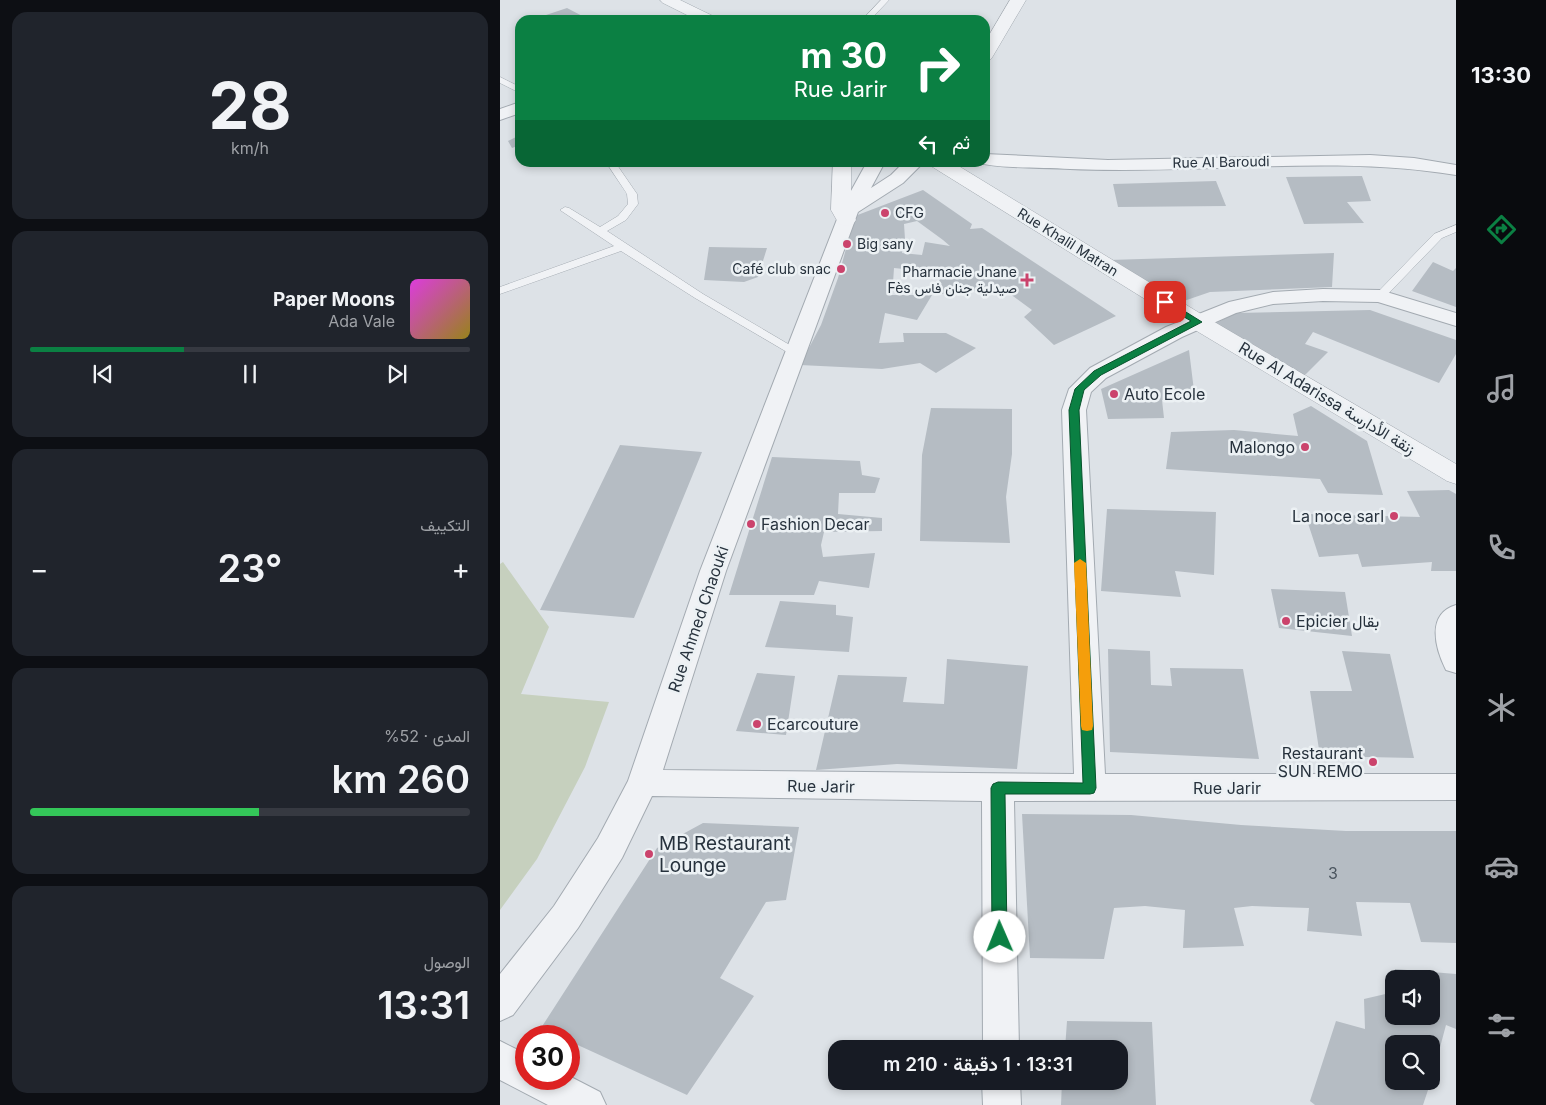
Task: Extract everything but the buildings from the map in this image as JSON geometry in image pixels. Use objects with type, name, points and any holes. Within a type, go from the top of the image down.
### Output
[{"type":"street","points":[[668,0],[699,15]]},
{"type":"street","points":[[990,48],[1018,0]]},
{"type":"street","points":[[500,115],[515,109]]},
{"type":"street","name":"Rue Al Baroudi","points":[[990,159],[1108,165],[1370,160],[1414,163],[1456,170]]},
{"type":"street","points":[[842,167],[841,210],[848,215],[897,179],[910,167]]},
{"type":"street","name":"Rue Ahmed Chaouki","points":[[500,1003],[566,917],[610,848],[643,784],[713,571],[848,215],[873,167]]},
{"type":"street","name":"Rue Khalil Matran","points":[[946,167],[1198,322]]},
{"type":"street","points":[[1090,788],[1074,410],[1080,389],[1098,373],[1198,322],[1229,308],[1273,298],[1323,295],[1380,296],[1456,320]]},
{"type":"street","name":"Rue Al Adarissa زنقة الأدارسة","points":[[1198,322],[1456,475]]},
{"type":"street","points":[[1456,615],[1452,619],[1448,638],[1456,662]]},
{"type":"street","name":"Rue Jarir","points":[[643,784],[998,788],[1456,787]]},
{"type":"street","points":[[998,788],[1001,1040]]},
{"type":"street","points":[[500,1060],[515,1068]]},
{"type":"street","points":[[558,1090],[587,1105]]},
{"type":"street","points":[[1001,1090],[1002,1105]]},
{"type":"lane","points":[[871,15],[885,0]]},
{"type":"lane","points":[[500,80],[515,88]]},
{"type":"lane","points":[[600,231],[622,218],[633,204],[632,194],[613,167]]},
{"type":"lane","points":[[565,210],[699,296],[796,352]]},
{"type":"lane","points":[[1380,296],[1438,236],[1456,228]]},
{"type":"lane","points":[[500,291],[622,248]]},
{"type":"green space","points":[[503,562],[549,627],[521,694],[609,702],[585,767],[537,859],[500,910],[500,564]]},
{"type":"slow traffic","points":[[1080,563],[1087,726]]},
{"type":"place","name":"CFG","points":[[885,213]]},
{"type":"place","name":"Big sany","points":[[847,244]]},
{"type":"place","name":"Café club snac","points":[[841,269]]},
{"type":"place","name":"Pharmacie Jnane Fès صيدلية جنان فاس","points":[[1027,280]]},
{"type":"place","name":"Auto Ecole","points":[[1114,394]]},
{"type":"place","name":"Malongo","points":[[1305,447]]},
{"type":"place","name":"La noce sarl","points":[[1394,516]]},
{"type":"place","name":"Fashion Decar","points":[[751,524]]},
{"type":"place","name":"Epicier بقال","points":[[1286,621]]},
{"type":"place","name":"Ecarcouture","points":[[757,724]]},
{"type":"place","name":"Restaurant SUN REMO","points":[[1373,762]]},
{"type":"place","name":"MB Restaurant Lounge","points":[[649,854]]},
{"type":"route","points":[[1000,937],[998,788],[1090,788],[1074,410],[1080,389],[1098,373],[1174,332],[1198,322],[1165,302]]}]
